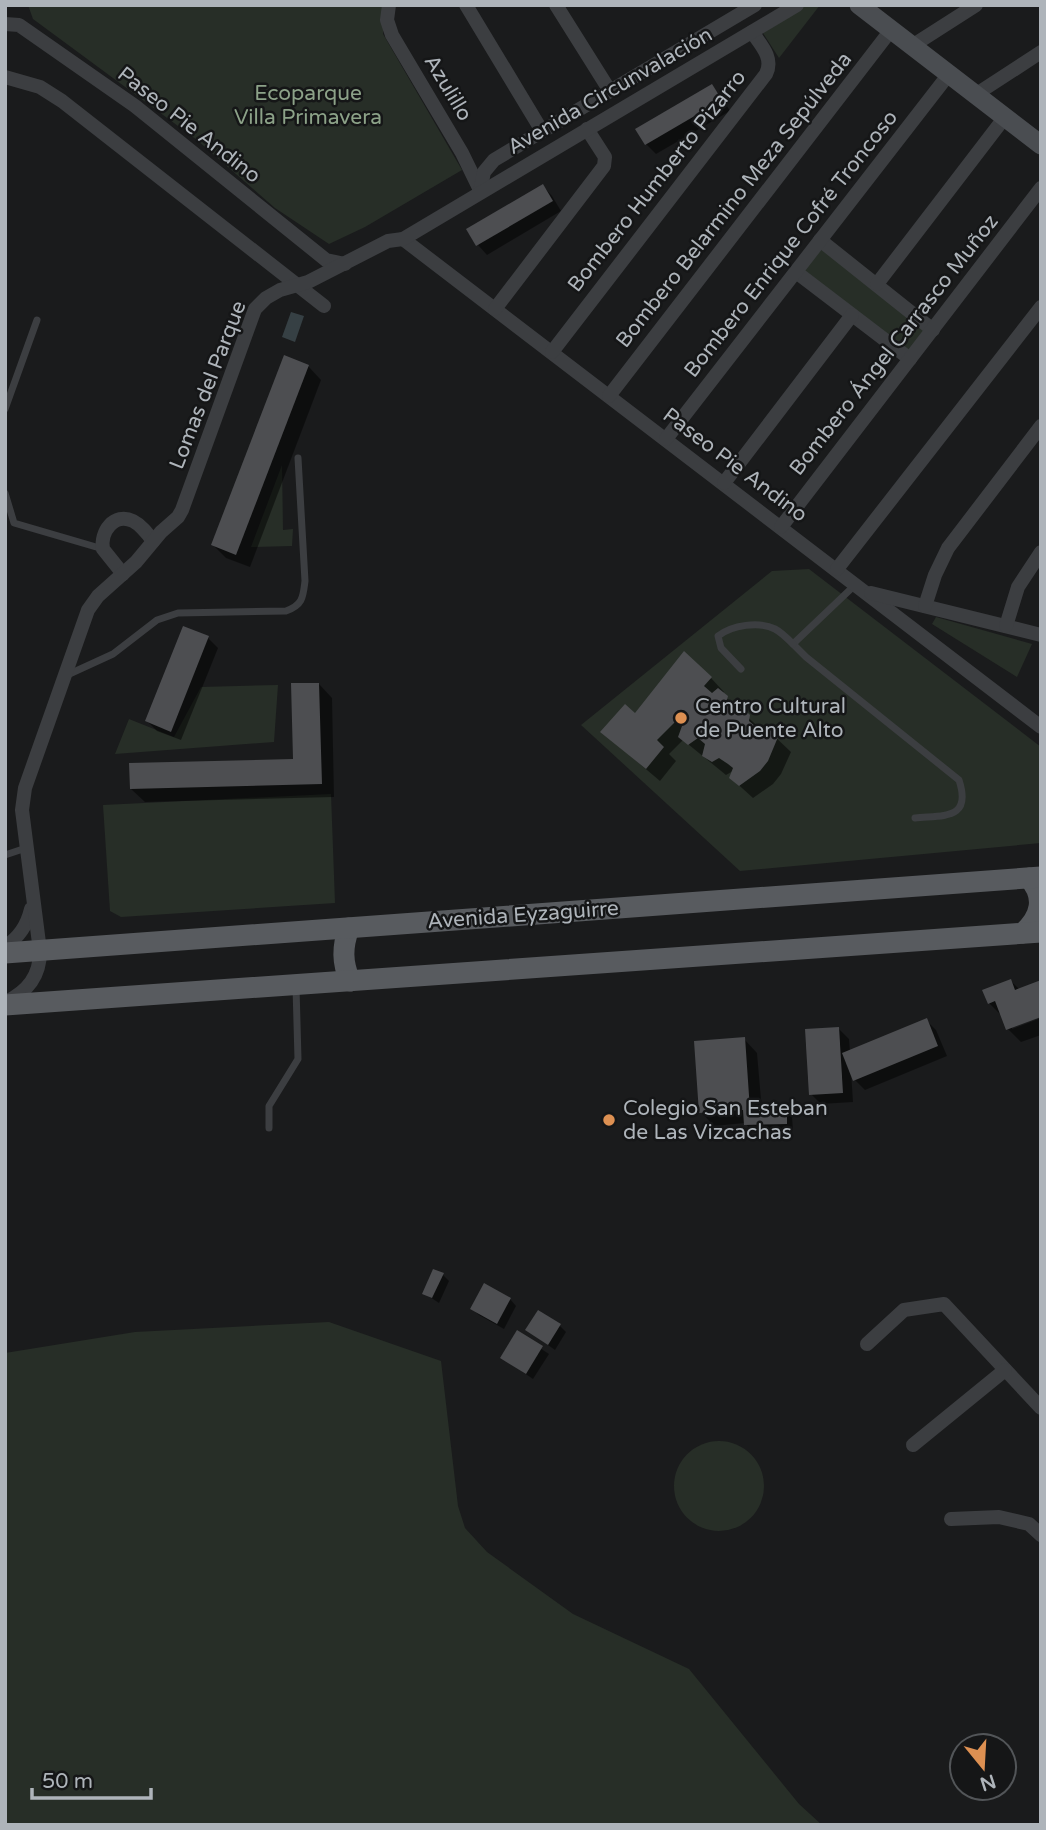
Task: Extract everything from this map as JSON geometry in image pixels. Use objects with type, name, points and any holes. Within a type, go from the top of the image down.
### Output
[{"type":"main road","name":"Avenida Eyzaguirre","points":[[5,953],[1035,878]]},
{"type":"main road","points":[[5,1004],[1032,932],[1040,903],[1035,878]]},
{"type":"main road","points":[[349,928],[343,954],[350,981]]},
{"type":"street","name":"Azulillo","points":[[389,5],[387,20],[392,35],[462,153],[480,192]]},
{"type":"street","points":[[466,5],[542,131]]},
{"type":"street","name":"Avenida Circunvalación","points":[[480,192],[481,178],[487,167],[542,131],[755,5]]},
{"type":"street","name":"Avenida Circunvalación","points":[[403,239],[797,5]]},
{"type":"street","points":[[859,5],[1040,142]]},
{"type":"street","points":[[912,46],[976,5]]},
{"type":"street","points":[[563,7],[610,91]]},
{"type":"street","name":"Paseo Pie Andino","points":[[5,24],[19,25],[135,107],[326,260],[345,264]]},
{"type":"street","name":"Bombero Belarmino Meza Sepúlveda","points":[[609,396],[891,30]]},
{"type":"street","name":"Bombero Humberto Pizarro","points":[[552,352],[766,74],[769,58],[752,32]]},
{"type":"street","points":[[975,95],[1041,52]]},
{"type":"street","name":"Bombero Enrique Cofré Troncoso","points":[[666,439],[949,74]]},
{"type":"street","points":[[5,77],[40,87],[61,101],[324,306]]},
{"type":"street","points":[[877,284],[1005,117]]},
{"type":"street","points":[[495,309],[604,166],[605,157],[587,129]]},
{"type":"street","name":"Bombero Ángel Carrasco Muñoz","points":[[781,527],[1041,188]]},
{"type":"street","name":"Paseo Pie Andino","points":[[403,239],[1041,727]]},
{"type":"street","name":"Lomas del Parque","points":[[5,1004],[23,992],[34,979],[40,951],[22,810],[24,788],[88,610],[178,517],[186,502],[256,309],[266,298],[296,284],[307,282],[388,241],[403,239]]},
{"type":"street","points":[[821,240],[933,330]]},
{"type":"street","points":[[796,272],[910,359]]},
{"type":"street","points":[[837,569],[1041,307]]},
{"type":"street","points":[[724,483],[852,314]]},
{"type":"street","points":[[925,606],[935,575],[948,548],[1041,426]]},
{"type":"street","points":[[123,574],[103,549],[103,534],[107,527],[120,519],[135,522],[153,541]]},
{"type":"street","points":[[1006,626],[1018,587],[1041,552]]},
{"type":"street","points":[[861,588],[1041,635]]},
{"type":"street","name":"Lomas del Parque","points":[[5,947],[20,934],[28,920],[32,904]]},
{"type":"street","points":[[867,1344],[904,1310],[944,1304],[1041,1408]]},
{"type":"street","points":[[913,1445],[1005,1370]]},
{"type":"street","points":[[951,1519],[999,1517],[1035,1521],[1041,1535]]},
{"type":"lane","points":[[5,409],[37,320]]},
{"type":"lane","points":[[64,676],[113,654],[157,620],[178,613],[286,611],[299,605],[303,600],[305,581],[298,458]]},
{"type":"lane","points":[[5,493],[14,523],[103,549]]},
{"type":"lane","points":[[793,644],[861,588]]},
{"type":"lane","points":[[741,669],[721,648],[719,636],[727,628],[747,626],[775,629],[959,780],[964,795],[961,808],[953,814],[915,818]]},
{"type":"lane","points":[[5,855],[26,848]]},
{"type":"lane","points":[[269,1128],[269,1106],[298,1059],[296,985]]},
{"type":"green space","name":"Ecoparque Villa Primavera","points":[[28,5],[385,5],[383,34],[462,170],[365,227],[329,244],[275,208],[197,140],[33,19]]},
{"type":"green space","points":[[805,5],[820,5],[779,58],[763,33]]},
{"type":"green space","points":[[821,247],[927,330],[909,353],[802,270]]},
{"type":"green space","points":[[282,465],[283,530],[293,529],[292,546],[251,547]]},
{"type":"green space","points":[[809,569],[1041,747],[1041,843],[740,871],[581,725],[772,571]]},
{"type":"green space","points":[[936,617],[1032,644],[1017,677],[932,624]]},
{"type":"green space","points":[[278,685],[274,742],[115,754],[129,719],[174,737],[201,687]]},
{"type":"green space","points":[[331,794],[335,903],[121,917],[110,911],[103,805]]},
{"type":"green space","points":[[329,1322],[441,1361],[458,1506],[465,1528],[487,1552],[573,1614],[689,1669],[799,1804],[822,1825],[5,1825],[5,1353],[135,1332]]},
{"type":"green space","points":[[710,1441],[728,1441],[744,1448],[757,1461],[764,1477],[764,1495],[757,1511],[744,1524],[728,1531],[710,1531],[694,1524],[681,1511],[674,1495],[674,1477],[681,1461],[694,1448]]},
{"type":"shaded area","points":[[291,312],[304,316],[295,342],[282,337]]},
{"type":"building","points":[[712,84],[722,100],[645,145],[635,129]]},
{"type":"building","points":[[543,184],[553,201],[476,246],[466,229]]},
{"type":"building","points":[[284,355],[309,365],[236,555],[211,545]]},
{"type":"building","points":[[183,626],[209,636],[171,732],[145,721]]},
{"type":"building","name":"Centro Cultural de Puente Alto","points":[[684,651],[712,677],[704,686],[712,693],[718,688],[728,696],[726,704],[735,711],[742,707],[750,715],[749,721],[763,733],[770,730],[778,737],[768,761],[760,771],[739,786],[729,778],[733,768],[719,758],[712,762],[702,756],[705,744],[698,738],[688,745],[678,737],[682,726],[676,721],[657,740],[664,747],[646,769],[600,732],[625,704],[635,713]]},
{"type":"building","points":[[291,683],[319,683],[322,784],[130,789],[129,763],[293,759]]},
{"type":"building","points":[[1011,979],[1015,990],[1041,980],[1041,1017],[1006,1030],[995,1001],[988,1004],[982,990]]},
{"type":"building","points":[[927,1018],[938,1046],[853,1081],[842,1053]]},
{"type":"building","points":[[839,1027],[843,1093],[809,1095],[805,1029]]},
{"type":"building","points":[[745,1037],[750,1110],[787,1109],[787,1124],[744,1125],[743,1110],[699,1113],[694,1041]]},
{"type":"building","points":[[433,1269],[444,1273],[432,1298],[422,1294]]},
{"type":"building","points":[[484,1283],[511,1298],[497,1324],[470,1309]]},
{"type":"building","points":[[538,1310],[561,1324],[548,1345],[525,1330]]},
{"type":"building","points":[[517,1330],[543,1346],[526,1374],[500,1358]]},
{"type":"place","name":"Centro Cultural de Puente Alto","points":[[681,718]]},
{"type":"place","name":"Colegio San Esteban de Las Vizcachas","points":[[609,1120]]}]
